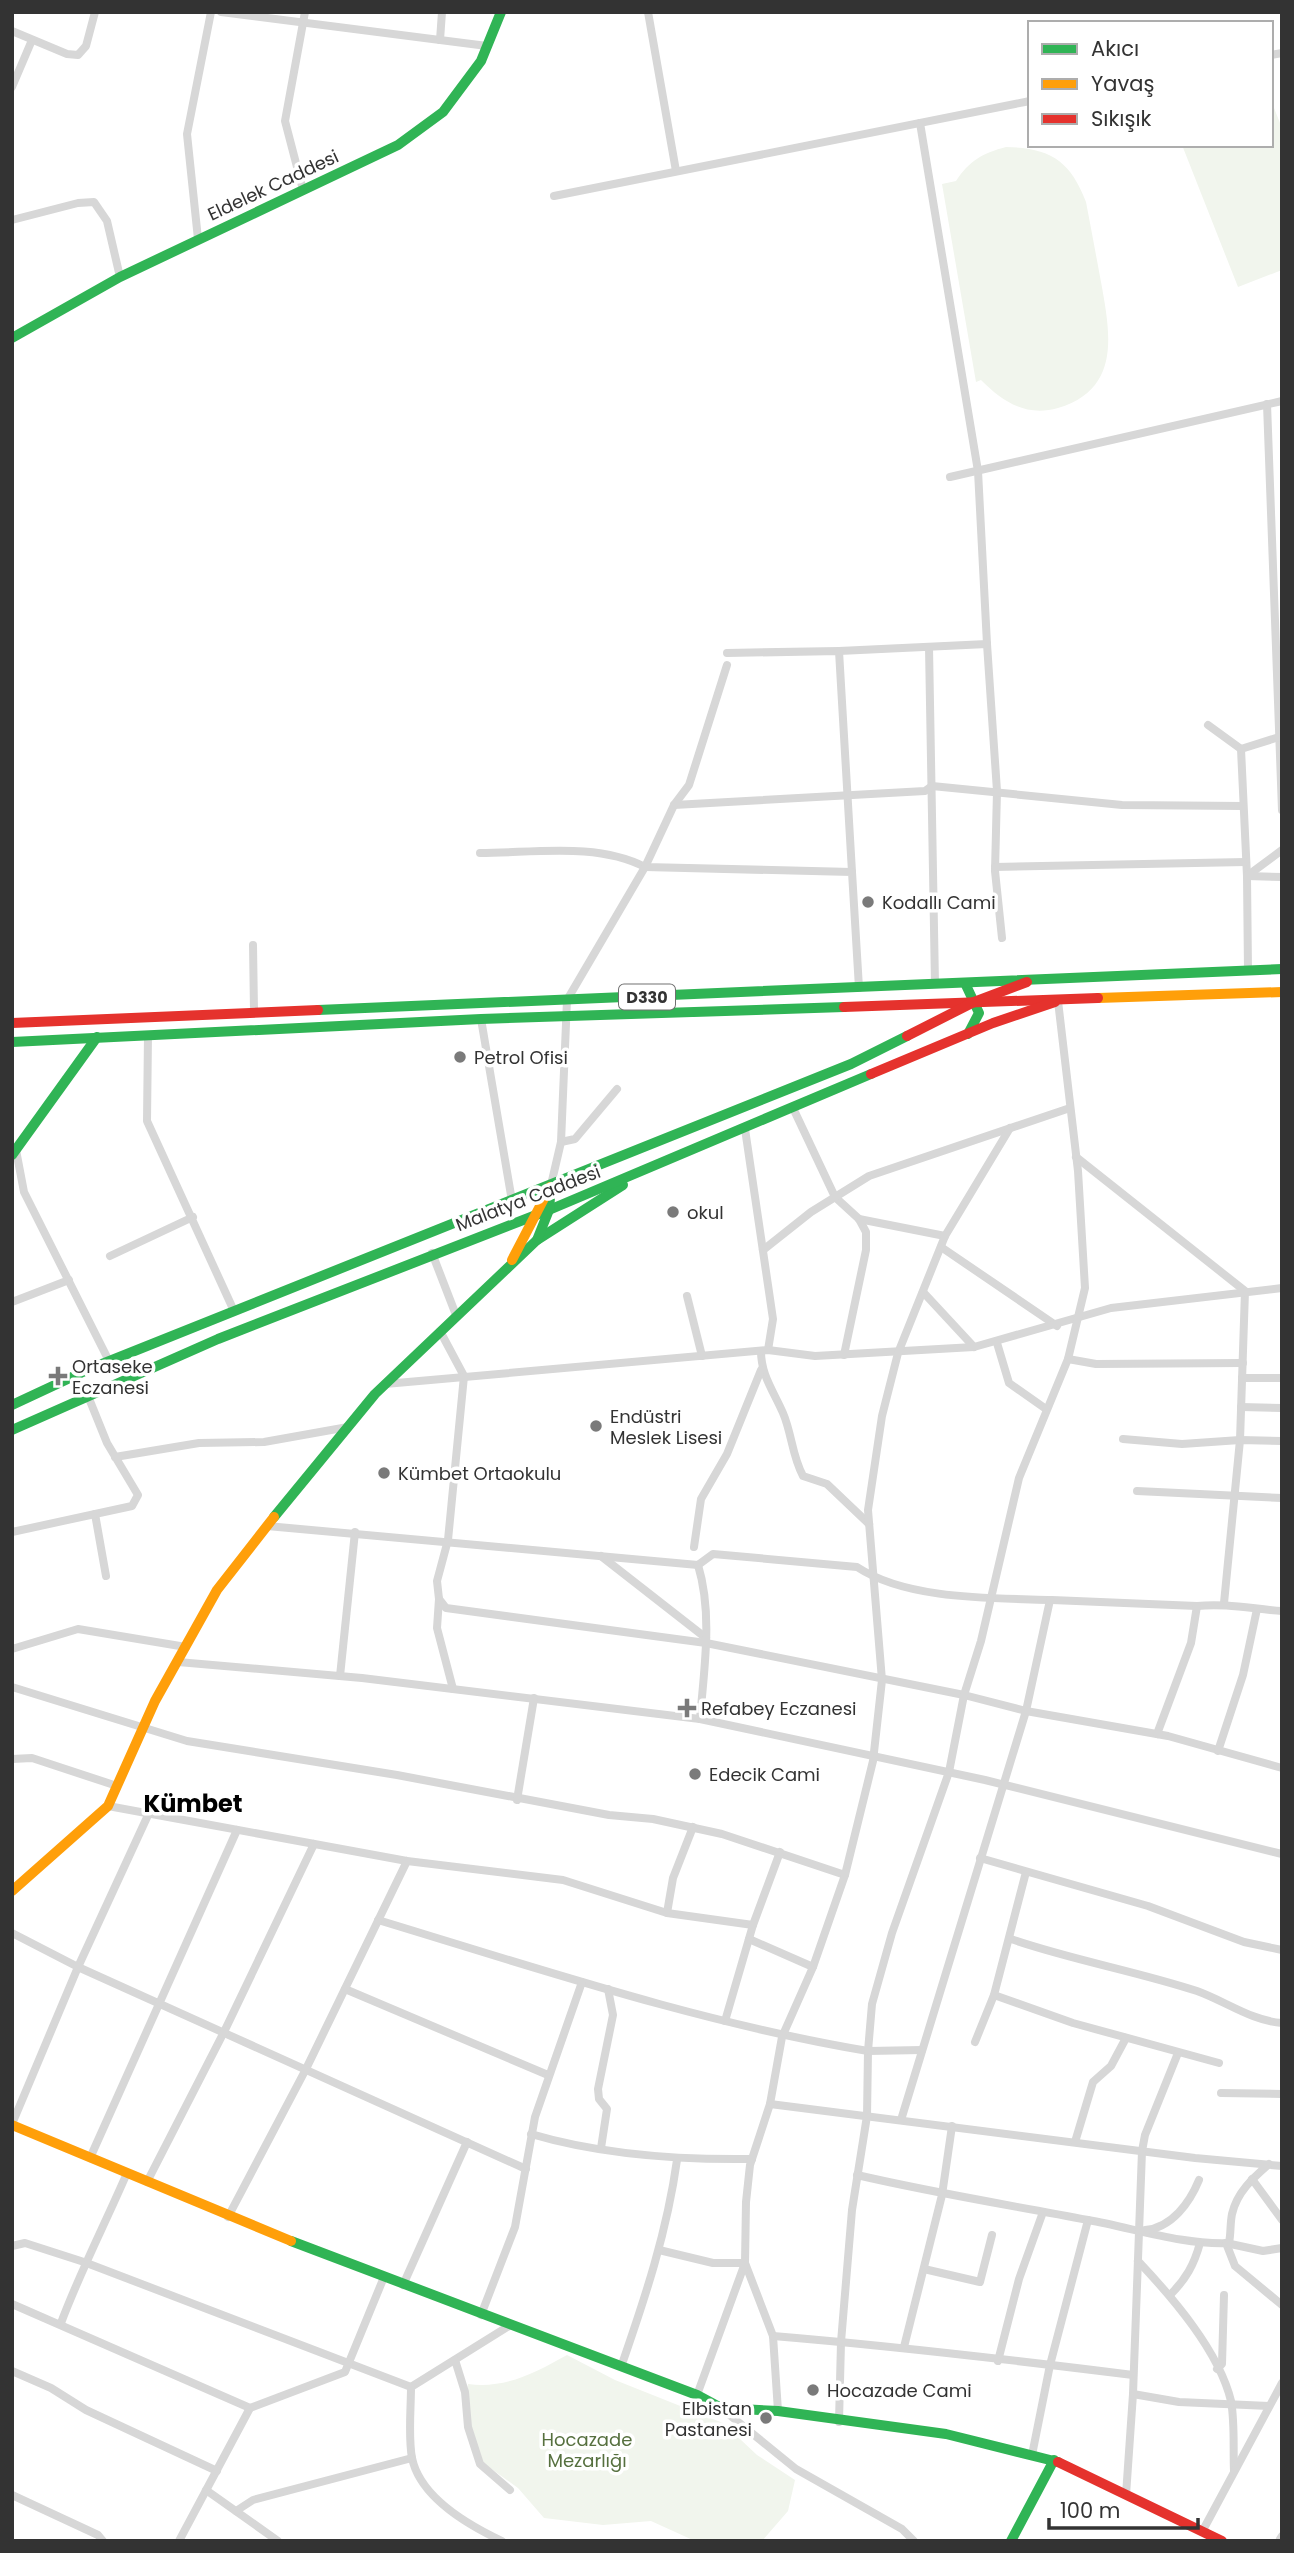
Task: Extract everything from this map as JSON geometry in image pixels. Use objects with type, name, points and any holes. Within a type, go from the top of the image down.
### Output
[{"type":"street","points":[[12,31],[67,54],[78,55],[86,46],[95,12]]},
{"type":"street","points":[[198,239],[187,134],[211,12]]},
{"type":"street","points":[[221,12],[488,46]]},
{"type":"street","points":[[303,190],[285,121],[305,12]]},
{"type":"street","points":[[440,40],[442,12]]},
{"type":"street","name":"Eldelek Caddesi","points":[[12,338],[120,277],[398,145],[443,112],[481,61],[501,12]]},
{"type":"street","points":[[648,12],[676,171]]},
{"type":"street","points":[[12,87],[33,40]]},
{"type":"street","points":[[554,195],[1028,101]]},
{"type":"street","points":[[920,123],[978,471],[997,791],[995,867],[1002,938]]},
{"type":"street","points":[[12,220],[78,203],[94,202],[107,221],[120,277]]},
{"type":"street","points":[[950,477],[1282,401]]},
{"type":"street","points":[[1267,404],[1282,810]]},
{"type":"street","points":[[727,653],[987,644]]},
{"type":"street","points":[[929,647],[934,984]]},
{"type":"street","points":[[839,651],[859,988]]},
{"type":"street","points":[[537,1240],[549,1210],[551,1185],[561,1142],[567,1000],[645,867],[674,805],[689,785],[727,666]]},
{"type":"street","points":[[1208,725],[1241,749]]},
{"type":"street","points":[[1241,749],[1279,737]]},
{"type":"street","points":[[1241,749],[1248,971]]},
{"type":"street","points":[[674,805],[925,791],[932,786],[1122,805],[1243,806]]},
{"type":"street","points":[[1247,876],[1282,850]]},
{"type":"street","points":[[480,853],[598,852],[625,857],[645,867],[852,872]]},
{"type":"street","points":[[995,867],[1246,862]]},
{"type":"street","points":[[1247,876],[1282,877]]},
{"type":"street","points":[[253,945],[254,1011]]},
{"type":"street","name":"D330","points":[[12,1023],[1282,969]]},
{"type":"street","points":[[12,1405],[234,1311],[851,1064],[974,1002],[1033,980]]},
{"type":"street","points":[[965,983],[979,1013],[968,1034]]},
{"type":"street","name":"D330","points":[[12,1041],[481,1019],[1282,992]]},
{"type":"street","points":[[839,2422],[841,2342],[857,2175],[867,2116],[867,2052],[872,2004],[892,1933],[949,1772],[964,1695],[1019,1478],[1068,1359],[1084,1288],[1076,1157],[1058,1001]]},
{"type":"street","name":"Malatya Caddesi","points":[[12,1430],[218,1339],[432,1253],[532,1217],[968,1034],[1058,1001]]},
{"type":"street","points":[[481,1019],[512,1201]]},
{"type":"street","points":[[148,1035],[147,1121],[234,1311]]},
{"type":"street","points":[[97,1037],[14,1152],[24,1192],[109,1362]]},
{"type":"street","points":[[561,1142],[575,1139],[617,1089]]},
{"type":"street","points":[[793,1108],[835,1197],[859,1219],[866,1232],[866,1250],[844,1355]]},
{"type":"street","points":[[763,1251],[811,1212],[869,1176],[1070,1108]]},
{"type":"street","points":[[697,2395],[745,2263],[746,2202],[752,2159],[770,2104],[782,2037],[813,1967],[845,1875],[874,1755],[882,1680],[868,1510],[882,1416],[898,1353],[945,1236],[1010,1128]]},
{"type":"street","points":[[694,1547],[701,1499],[727,1454],[761,1370],[773,1319],[745,1129]]},
{"type":"street","points":[[1076,1157],[1245,1291]]},
{"type":"street","points":[[12,1891],[108,1806],[143,1728],[217,1590],[385,1384],[537,1240],[654,1167]]},
{"type":"street","points":[[511,1262],[532,1217],[551,1185]]},
{"type":"street","points":[[110,1256],[193,1217]]},
{"type":"street","points":[[859,1219],[945,1236]]},
{"type":"street","points":[[941,1247],[1057,1326]]},
{"type":"street","points":[[432,1253],[456,1315]]},
{"type":"street","points":[[12,1301],[69,1280]]},
{"type":"street","points":[[385,1384],[764,1350],[815,1356],[974,1347],[1057,1326],[1111,1308],[1235,1296],[1245,1291],[1282,1288]]},
{"type":"street","points":[[1224,1603],[1240,1440],[1245,1291]]},
{"type":"street","points":[[923,1292],[974,1347]]},
{"type":"street","points":[[687,1296],[702,1356]]},
{"type":"street","points":[[440,1331],[464,1376],[448,1540],[437,1581],[437,1628],[453,1689]]},
{"type":"street","points":[[997,1343],[1009,1383],[1046,1409]]},
{"type":"street","points":[[1068,1359],[1096,1364],[1243,1363]]},
{"type":"street","points":[[761,1370],[784,1415],[794,1460],[803,1476],[827,1484],[869,1524]]},
{"type":"street","points":[[1242,1378],[1282,1378]]},
{"type":"street","points":[[12,1532],[132,1506],[138,1495],[115,1457],[88,1395]]},
{"type":"street","points":[[1241,1407],[1282,1408]]},
{"type":"street","points":[[115,1457],[199,1443],[264,1442],[348,1427]]},
{"type":"street","points":[[1123,1439],[1182,1444],[1240,1440],[1282,1441]]},
{"type":"street","points":[[1136,1491],[1282,1498]]},
{"type":"street","points":[[96,1514],[106,1576]]},
{"type":"street","points":[[267,1526],[448,1540],[698,1565],[713,1553],[857,1567],[872,1577],[903,1586],[990,1599],[1197,1606],[1224,1603],[1234,1608],[1282,1611]]},
{"type":"street","points":[[340,1676],[355,1532]]},
{"type":"street","points":[[601,1556],[706,1640]]},
{"type":"street","points":[[698,1565],[704,1585],[706,1640],[700,1719]]},
{"type":"street","points":[[439,1599],[446,1608],[460,1612],[706,1640],[882,1680],[964,1695],[1026,1711],[1157,1734],[1282,1768]]},
{"type":"street","points":[[901,2120],[1026,1711],[1050,1600]]},
{"type":"street","points":[[1157,1734],[1191,1643],[1197,1606]]},
{"type":"street","points":[[1218,1751],[1243,1675],[1256,1609]]},
{"type":"street","points":[[12,1648],[78,1629],[186,1647]]},
{"type":"street","points":[[178,1662],[340,1676],[700,1719],[1003,1784],[1282,1854]]},
{"type":"street","points":[[12,1687],[187,1741],[397,1775],[517,1800],[609,1815],[653,1819],[780,1852],[845,1875]]},
{"type":"street","points":[[517,1800],[534,1698]]},
{"type":"street","points":[[12,1759],[32,1758],[117,1786]]},
{"type":"street","points":[[108,1806],[407,1861],[563,1880],[667,1913],[753,1925]]},
{"type":"street","points":[[149,1814],[78,1966],[12,2124],[228,2217],[509,2326],[697,2395],[721,2408],[796,2469],[902,2529],[914,2541]]},
{"type":"street","points":[[667,1913],[673,1878],[692,1827]]},
{"type":"street","points":[[90,2158],[237,1830]]},
{"type":"street","points":[[147,2182],[224,2032],[314,1844]]},
{"type":"street","points":[[725,2021],[753,1925],[780,1852]]},
{"type":"street","points":[[980,1858],[1148,1906],[1244,1942],[1282,1950]]},
{"type":"street","points":[[228,2217],[306,2069],[407,1861]]},
{"type":"street","points":[[975,2042],[994,1995],[1026,1872]]},
{"type":"street","points":[[378,1920],[582,1982],[782,2037],[867,2052],[922,2050]]},
{"type":"street","points":[[12,1933],[78,1966],[526,2169]]},
{"type":"street","points":[[749,1939],[813,1967]]},
{"type":"street","points":[[1010,1939],[1051,1953],[1197,1991],[1264,2022],[1282,2023]]},
{"type":"street","points":[[481,2315],[515,2227],[531,2134],[548,2075],[582,1982]]},
{"type":"street","points":[[345,1989],[548,2075]]},
{"type":"street","points":[[601,2148],[607,2109],[599,2099],[598,2089],[612,2015],[608,1989]]},
{"type":"street","points":[[994,1995],[1073,2023],[1219,2063]]},
{"type":"street","points":[[1075,2142],[1093,2082],[1111,2066],[1126,2038]]},
{"type":"street","points":[[1126,2495],[1133,2394],[1142,2151],[1144,2135],[1178,2053]]},
{"type":"street","points":[[1221,2093],[1282,2094]]},
{"type":"street","points":[[770,2104],[1282,2166]]},
{"type":"street","points":[[904,2347],[942,2195],[953,2126]]},
{"type":"street","points":[[531,2134],[564,2144],[677,2160],[752,2159]]},
{"type":"street","points":[[403,2285],[467,2143]]},
{"type":"street","points":[[621,2367],[655,2271],[670,2216],[677,2160]]},
{"type":"street","points":[[1226,2243],[1229,2243],[1232,2215],[1238,2200],[1252,2179],[1269,2164]]},
{"type":"street","points":[[61,2323],[84,2262],[104,2228],[127,2173]]},
{"type":"street","points":[[857,2175],[942,2195],[1088,2220],[1200,2243],[1226,2243],[1263,2251],[1282,2248]]},
{"type":"street","points":[[1252,2179],[1282,2220]]},
{"type":"street","points":[[1139,2230],[1161,2225],[1190,2203],[1199,2180]]},
{"type":"street","points":[[998,2361],[1020,2279],[1043,2212]]},
{"type":"street","points":[[1032,2455],[1050,2365],[1088,2220]]},
{"type":"street","points":[[924,2269],[980,2282],[992,2235]]},
{"type":"street","points":[[12,2246],[25,2243],[84,2262],[411,2387]]},
{"type":"street","points":[[1170,2295],[1185,2280],[1195,2263],[1200,2243]]},
{"type":"street","points":[[1226,2243],[1235,2266],[1282,2305]]},
{"type":"street","points":[[659,2250],[713,2263],[745,2263]]},
{"type":"street","points":[[1138,2262],[1170,2295],[1217,2369],[1231,2402],[1234,2471]]},
{"type":"street","points":[[745,2263],[774,2336],[778,2411]]},
{"type":"street","points":[[179,2541],[250,2408],[345,2372],[384,2277]]},
{"type":"street","points":[[1217,2369],[1222,2364],[1224,2295]]},
{"type":"street","points":[[12,2304],[61,2323],[250,2408]]},
{"type":"street","points":[[411,2387],[509,2326]]},
{"type":"street","points":[[774,2336],[904,2347],[998,2361],[1133,2375]]},
{"type":"street","points":[[455,2360],[465,2392],[468,2427],[480,2464],[510,2490]]},
{"type":"street","points":[[12,2371],[51,2388],[86,2410],[217,2471]]},
{"type":"street","points":[[1202,2532],[1282,2382]]},
{"type":"street","points":[[411,2387],[412,2458],[422,2485],[447,2507],[502,2541]]},
{"type":"street","points":[[1133,2394],[1179,2402],[1231,2402],[1269,2406]]},
{"type":"street","points":[[721,2408],[778,2411],[839,2422],[946,2434],[1054,2460],[1222,2541]]},
{"type":"street","points":[[236,2511],[253,2500],[412,2458]]},
{"type":"street","points":[[1011,2541],[1054,2460]]},
{"type":"street","points":[[206,2490],[278,2541]]},
{"type":"street","points":[[12,2495],[87,2530],[103,2541]]},
{"type":"street","points":[[82,2541],[87,2530]]},
{"type":"green space","points":[[1273,108],[1282,128],[1282,270],[1238,287],[1183,147],[1273,147]]},
{"type":"green space","points":[[1006,147],[1035,150],[1056,159],[1073,176],[1086,202],[1107,320],[1107,357],[1102,373],[1093,387],[1079,399],[1058,408],[1036,411],[1025,409],[1007,401],[981,380],[976,382],[942,184],[956,181],[977,159]]},
{"type":"green space","name":"Hocazade Mezarlığı","points":[[567,2355],[615,2380],[723,2423],[757,2455],[795,2480],[788,2511],[762,2541],[695,2541],[651,2521],[603,2525],[544,2518],[518,2488],[479,2460],[465,2419],[468,2384],[507,2382]]},
{"type":"traffic: fast","points":[[12,338],[120,277],[398,145],[443,112],[481,61],[501,12]]},
{"type":"traffic: fast","points":[[318,1010],[1282,969]]},
{"type":"traffic: fast","points":[[965,983],[979,1013],[968,1034]]},
{"type":"traffic: fast","points":[[12,1042],[481,1019],[844,1007]]},
{"type":"traffic: fast","points":[[12,1405],[87,1370],[851,1064],[907,1036]]},
{"type":"traffic: fast","points":[[12,1155],[97,1037]]},
{"type":"traffic: fast","points":[[12,1430],[218,1339],[549,1210],[871,1074]]},
{"type":"traffic: fast","points":[[274,1517],[375,1394],[537,1240],[549,1210],[551,1185]]},
{"type":"traffic: fast","points":[[537,1240],[623,1185]]},
{"type":"traffic: fast","points":[[291,2241],[697,2395],[721,2408],[778,2411],[946,2434],[1058,2462]]},
{"type":"traffic: fast","points":[[1011,2541],[1054,2460]]},
{"type":"traffic: slow","points":[[1098,998],[1282,992]]},
{"type":"traffic: slow","points":[[512,1260],[550,1187]]},
{"type":"traffic: slow","points":[[12,1891],[108,1806],[155,1701],[217,1590],[274,1517]]},
{"type":"traffic: slow","points":[[12,2125],[291,2241]]},
{"type":"traffic: jam","points":[[907,1036],[974,1002],[1027,982]]},
{"type":"traffic: jam","points":[[844,1007],[1098,998]]},
{"type":"traffic: jam","points":[[871,1074],[993,1023],[1055,1002]]},
{"type":"traffic: jam","points":[[12,1023],[318,1010]]},
{"type":"traffic: jam","points":[[1058,2462],[1222,2541]]},
{"type":"place","name":"Kodallı Cami","points":[[868,902]]},
{"type":"place","name":"Petrol Ofisi","points":[[460,1057]]},
{"type":"place","name":"okul","points":[[673,1212]]},
{"type":"place","name":"Ortaseke Eczanesi","points":[[58,1376]]},
{"type":"place","name":"Endüstri Meslek Lisesi","points":[[596,1426]]},
{"type":"place","name":"Kümbet Ortaokulu","points":[[384,1473]]},
{"type":"place","name":"Refabey Eczanesi","points":[[687,1708]]},
{"type":"place","name":"Edecik Cami","points":[[695,1774]]},
{"type":"place","name":"Hocazade Cami","points":[[813,2390]]},
{"type":"place","name":"Elbistan Pastanesi","points":[[766,2418]]},
{"type":"district","name":"Kümbet","points":[[193,1803]]}]
